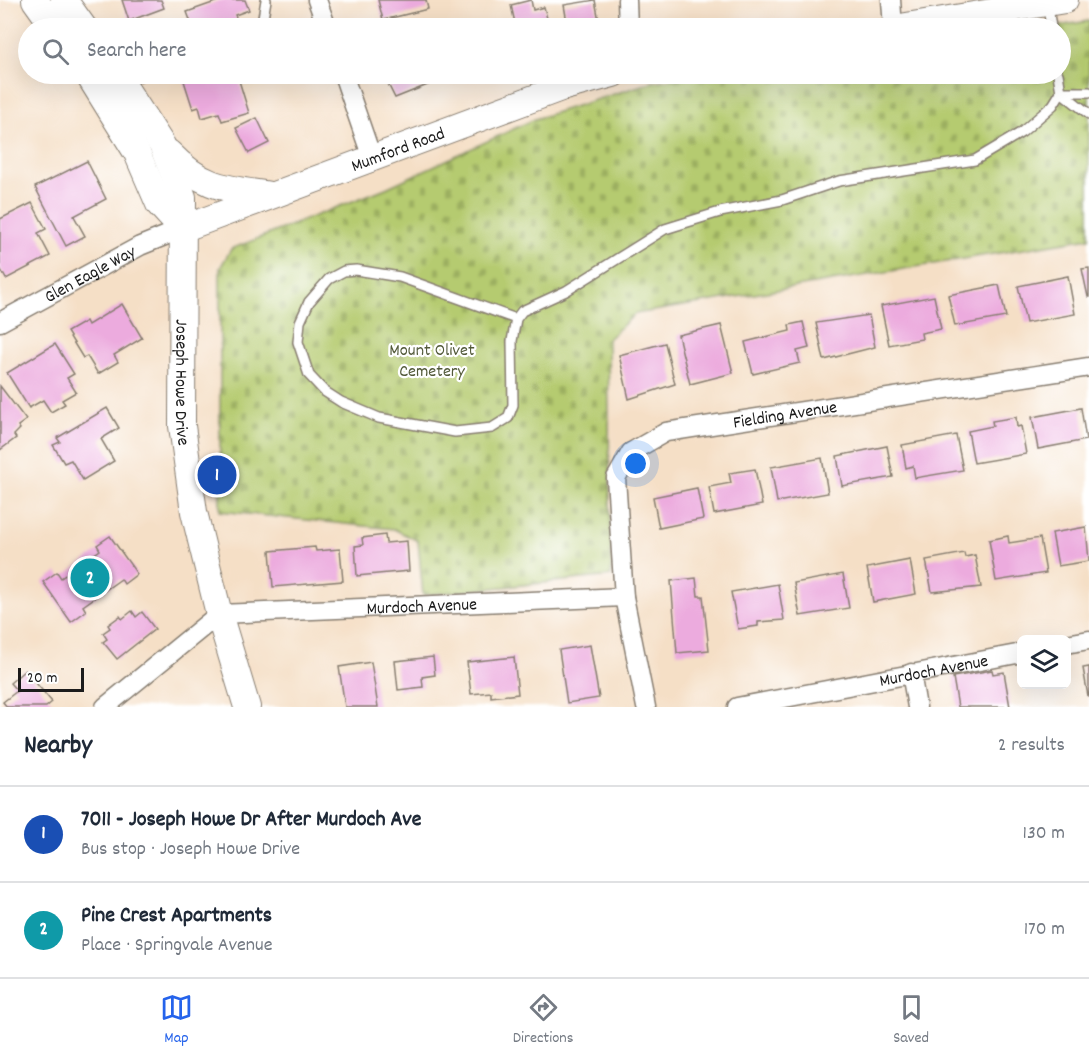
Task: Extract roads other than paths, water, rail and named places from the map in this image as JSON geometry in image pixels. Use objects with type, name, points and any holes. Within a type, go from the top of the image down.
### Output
[{"type":"main road","points":[[35,0],[48,18]]},
{"type":"main road","points":[[64,0],[77,18]]},
{"type":"main road","points":[[988,18],[1054,11]]},
{"type":"main road","points":[[94,84],[137,153],[159,204],[182,229]]},
{"type":"main road","name":"Joseph Howe Drive","points":[[132,84],[162,145],[183,197],[182,426],[194,512],[219,614],[247,707]]},
{"type":"main road","name":"Mumford Road","points":[[182,229],[576,84]]},
{"type":"main road","points":[[162,145],[188,173],[216,187],[273,195]]},
{"type":"street","points":[[317,0],[323,18]]},
{"type":"street","points":[[627,0],[628,18]]},
{"type":"street","points":[[891,0],[892,18]]},
{"type":"street","points":[[346,84],[372,158]]},
{"type":"street","name":"Glen Eagle Way","points":[[0,322],[140,246],[182,229]]},
{"type":"street","name":"Fielding Avenue","points":[[646,707],[624,597],[616,478],[631,452],[666,432],[1089,367]]},
{"type":"street","name":"Murdoch Avenue","points":[[219,614],[624,597]]},
{"type":"street","points":[[105,707],[219,614]]},
{"type":"street","points":[[1071,643],[1089,640]]},
{"type":"street","name":"Murdoch Avenue","points":[[737,707],[1017,654]]},
{"type":"street","points":[[911,673],[917,707]]},
{"type":"lane","points":[[263,18],[266,0]]},
{"type":"lane","points":[[516,319],[400,277],[378,271],[356,270],[328,279],[309,302],[300,322],[298,342],[309,375],[324,391],[341,402],[379,418],[455,432],[473,432],[492,428],[508,418],[513,405],[512,341],[516,319],[522,311],[566,291],[665,229],[720,212],[782,200],[838,181],[975,160],[1022,132],[1053,105],[1061,92],[1060,84]]},
{"type":"lane","points":[[1061,92],[1089,92]]},
{"type":"lane","points":[[1061,92],[1089,114]]},
{"type":"place","name":"7011 - Joseph Howe Dr After Murdoch Ave","points":[[217,475]]},
{"type":"place","name":"Pine Crest Apartments","points":[[90,578]]},
{"type":"park label","name":"Mount Olivet Cemetery","points":[[432,359]]}]
